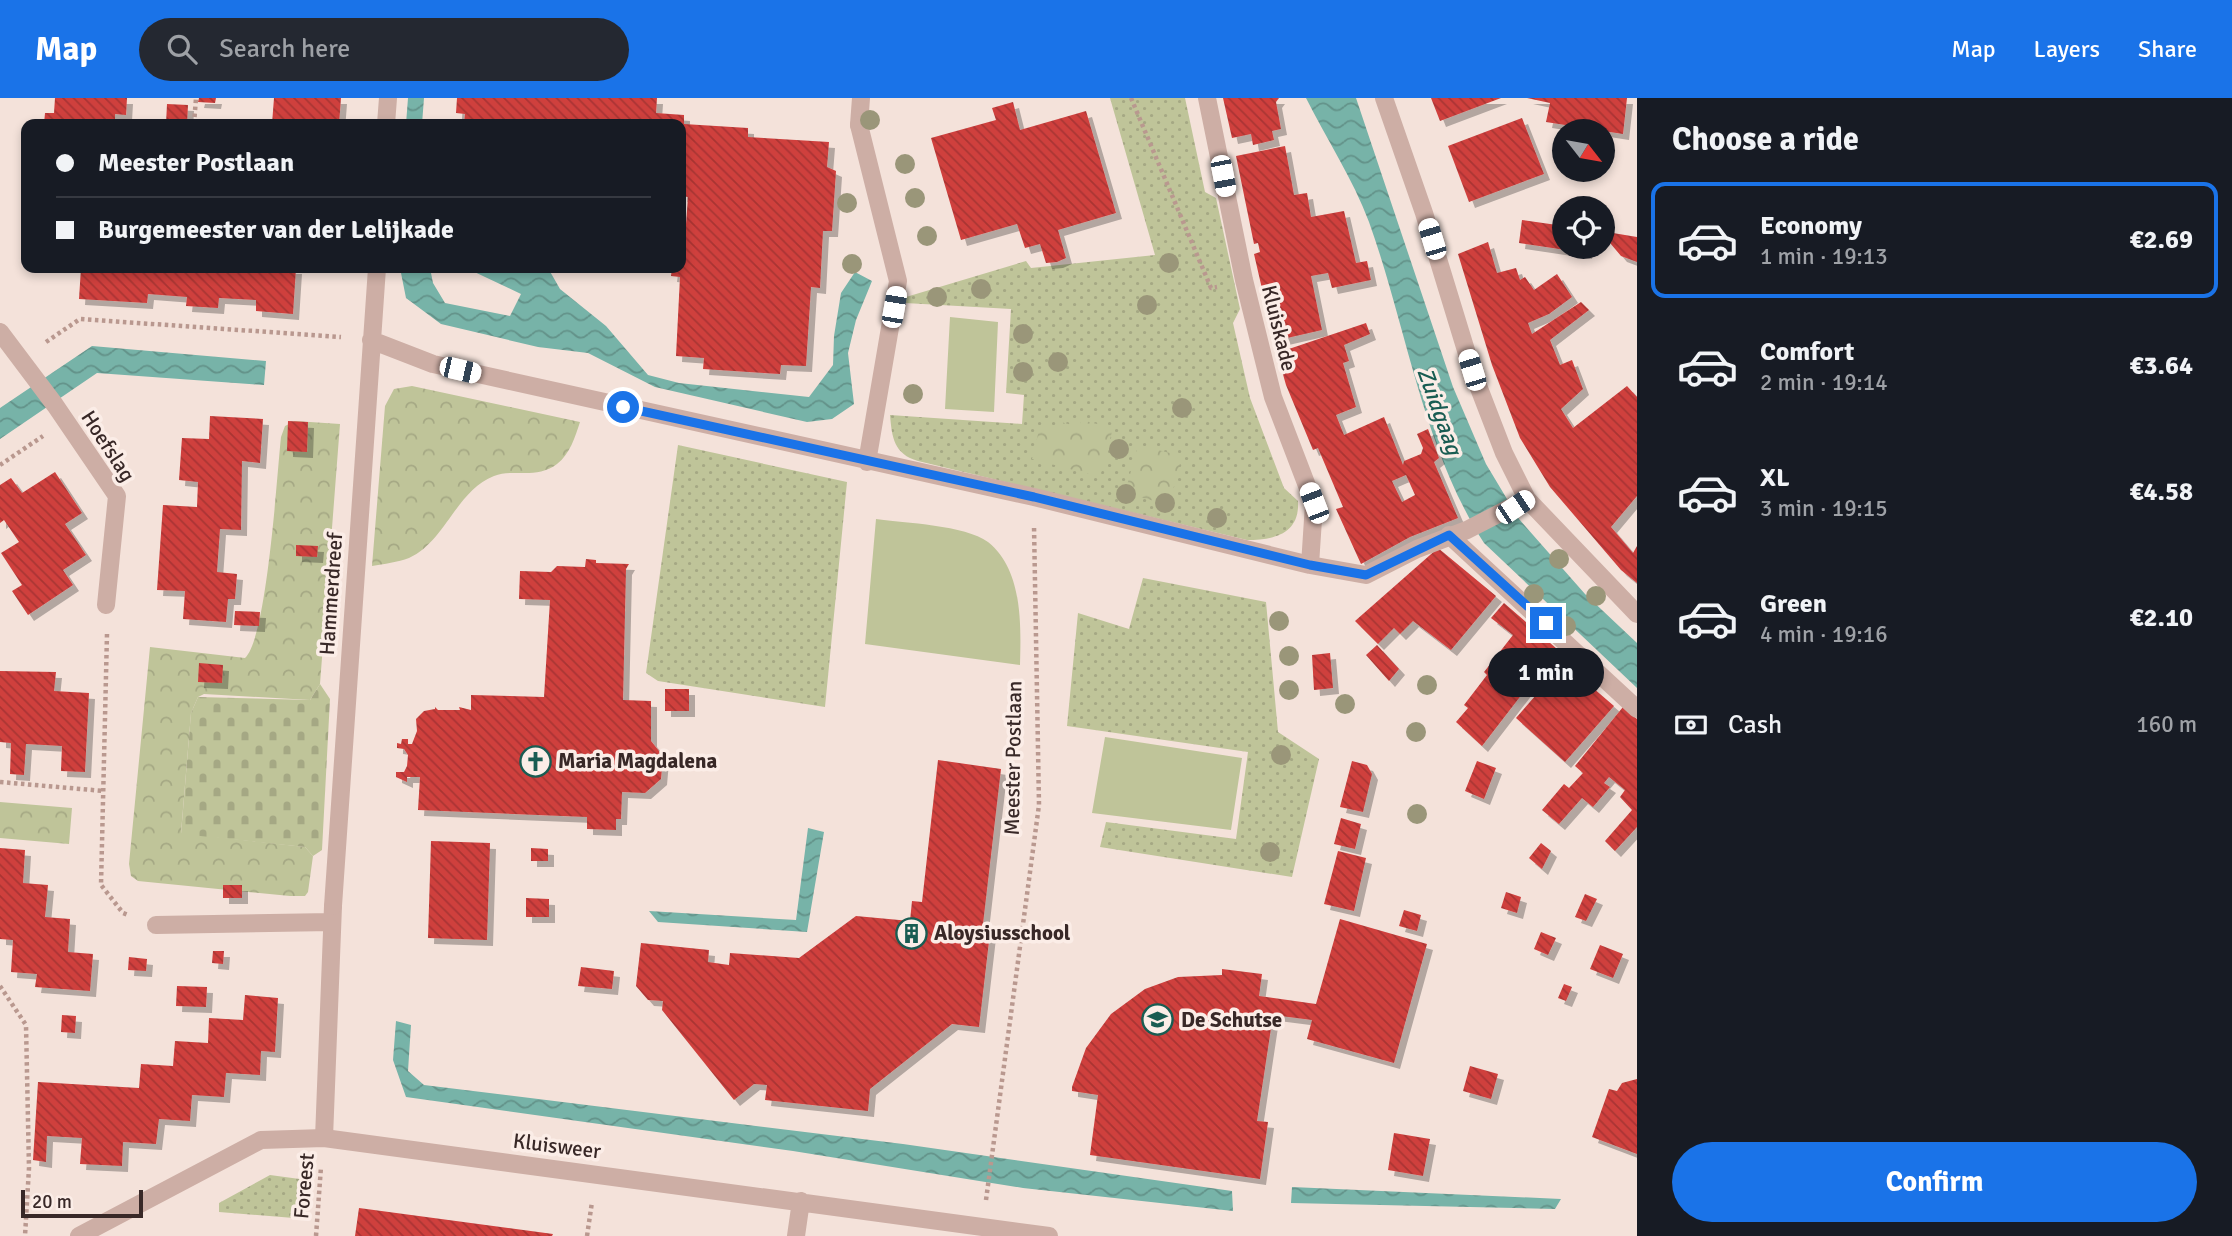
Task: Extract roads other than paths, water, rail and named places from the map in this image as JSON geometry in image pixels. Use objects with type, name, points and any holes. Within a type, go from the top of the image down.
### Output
[{"type":"street","points":[[386,119],[387,98]]},
{"type":"street","points":[[861,98],[859,125],[898,281],[867,462]]},
{"type":"street","name":"Kluiskade","points":[[1207,98],[1244,281],[1273,397],[1314,503],[1310,565]]},
{"type":"street","points":[[1384,98],[1424,213],[1472,370],[1521,503],[1637,614]]},
{"type":"street","name":"Hammerdreef","points":[[324,1138],[332,914],[376,273]]},
{"type":"street","name":"Hoefslag","points":[[0,332],[117,496],[106,605]]},
{"type":"street","points":[[372,340],[433,364],[1034,497],[1310,565],[1366,575],[1521,503]]},
{"type":"street","points":[[1449,535],[1637,709]]},
{"type":"street","points":[[156,925],[332,914]]},
{"type":"street","name":"Kluisweer","points":[[79,1236],[261,1140],[324,1138],[1049,1236]]},
{"type":"street","points":[[796,1236],[801,1201]]},
{"type":"water","points":[[408,98],[424,98],[422,119],[406,119]]},
{"type":"water","name":"Zuidgaag","points":[[1306,98],[1356,98],[1453,387],[1486,464],[1519,519],[1585,594],[1637,643],[1637,688],[1484,543],[1463,506],[1430,427],[1363,206]]},
{"type":"water","points":[[855,272],[872,281],[856,320],[848,353],[854,404],[832,419],[807,422],[655,387],[588,353],[538,347],[441,324],[406,298],[401,273],[431,273],[433,283],[445,303],[510,316],[521,294],[477,273],[551,273],[560,289],[606,326],[648,375],[679,383],[809,397],[833,365],[834,336],[841,293]]},
{"type":"water","points":[[92,346],[266,361],[264,385],[97,373],[0,439],[0,408]]},
{"type":"water","points":[[808,828],[824,832],[807,932],[658,922],[649,911],[796,920]]},
{"type":"water","points":[[396,1021],[411,1025],[408,1071],[424,1085],[903,1144],[1232,1191],[1233,1211],[1023,1188],[793,1151],[406,1097],[393,1060]]},
{"type":"water","points":[[1292,1187],[1561,1199],[1555,1209],[1291,1203]]},
{"type":"place","name":"Maria Magdalena","points":[[535,761]]},
{"type":"place","name":"Aloysiusschool","points":[[911,933]]},
{"type":"place","name":"De Schutse","points":[[1158,1020]]}]
